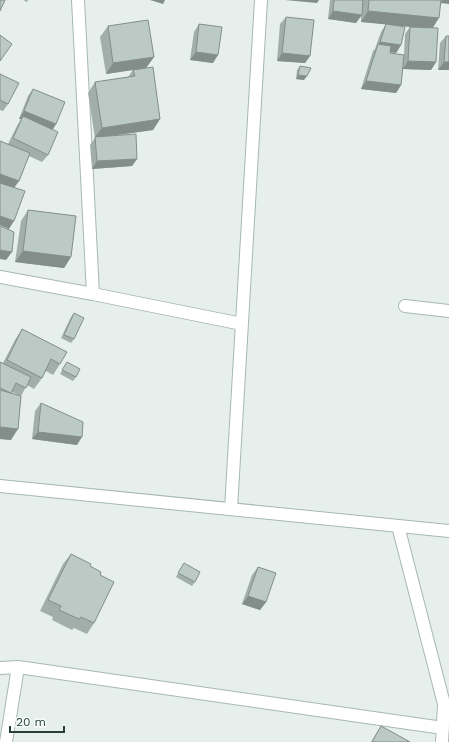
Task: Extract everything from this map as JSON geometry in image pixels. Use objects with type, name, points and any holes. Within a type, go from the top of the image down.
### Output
[{"type":"street","points":[[78,0],[93,294]]},
{"type":"street","points":[[231,509],[261,0]]},
{"type":"street","points":[[0,277],[242,324]]},
{"type":"street","points":[[405,306],[449,310]]},
{"type":"street","points":[[0,486],[449,531]]},
{"type":"street","points":[[398,526],[444,704],[442,742]]},
{"type":"street","points":[[0,668],[18,667],[443,728]]},
{"type":"street","points":[[6,742],[18,667]]},
{"type":"building","points":[[0,0],[5,0],[0,11]]},
{"type":"building","points":[[334,0],[363,0],[362,15],[333,11]]},
{"type":"building","points":[[369,0],[441,0],[439,18],[368,11]]},
{"type":"building","points":[[286,17],[314,20],[310,56],[282,53]]},
{"type":"building","points":[[148,20],[154,57],[113,63],[108,26]]},
{"type":"building","points":[[199,24],[222,27],[218,55],[196,52]]},
{"type":"building","points":[[386,24],[405,27],[401,45],[380,42]]},
{"type":"building","points":[[410,27],[438,28],[436,62],[408,61]]},
{"type":"building","points":[[0,35],[12,44],[0,61]]},
{"type":"building","points":[[446,36],[449,36],[449,62],[444,62]]},
{"type":"building","points":[[378,44],[391,46],[390,53],[404,55],[401,85],[366,81]]},
{"type":"building","points":[[300,66],[311,68],[307,76],[298,75]]},
{"type":"building","points":[[153,67],[160,119],[102,128],[95,82],[135,76],[133,70]]},
{"type":"building","points":[[0,74],[19,83],[8,104],[0,100]]},
{"type":"building","points":[[33,89],[65,102],[56,124],[24,111]]},
{"type":"building","points":[[23,116],[58,132],[48,155],[13,138]]},
{"type":"building","points":[[136,134],[137,159],[97,161],[95,137]]},
{"type":"building","points":[[0,141],[30,153],[19,181],[0,174]]},
{"type":"building","points":[[0,183],[25,191],[14,221],[0,216]]},
{"type":"building","points":[[28,210],[76,216],[71,257],[23,251]]},
{"type":"building","points":[[0,226],[14,232],[12,252],[0,250]]},
{"type":"building","points":[[74,313],[84,318],[74,339],[64,335]]},
{"type":"building","points":[[22,329],[67,352],[60,364],[51,359],[42,378],[7,360]]},
{"type":"building","points":[[0,362],[31,377],[26,388],[16,383],[11,393],[0,388]]},
{"type":"building","points":[[67,362],[80,369],[76,377],[62,370]]},
{"type":"building","points":[[0,390],[21,396],[18,429],[0,427]]},
{"type":"building","points":[[41,403],[83,422],[82,437],[38,432]]},
{"type":"building","points":[[71,554],[91,564],[90,566],[101,572],[100,575],[114,582],[94,623],[81,617],[79,619],[59,610],[61,606],[48,600]]},
{"type":"building","points":[[184,563],[200,572],[195,582],[178,573]]},
{"type":"building","points":[[258,567],[276,573],[266,602],[248,596]]},
{"type":"building","points":[[381,726],[410,742],[372,742]]}]
